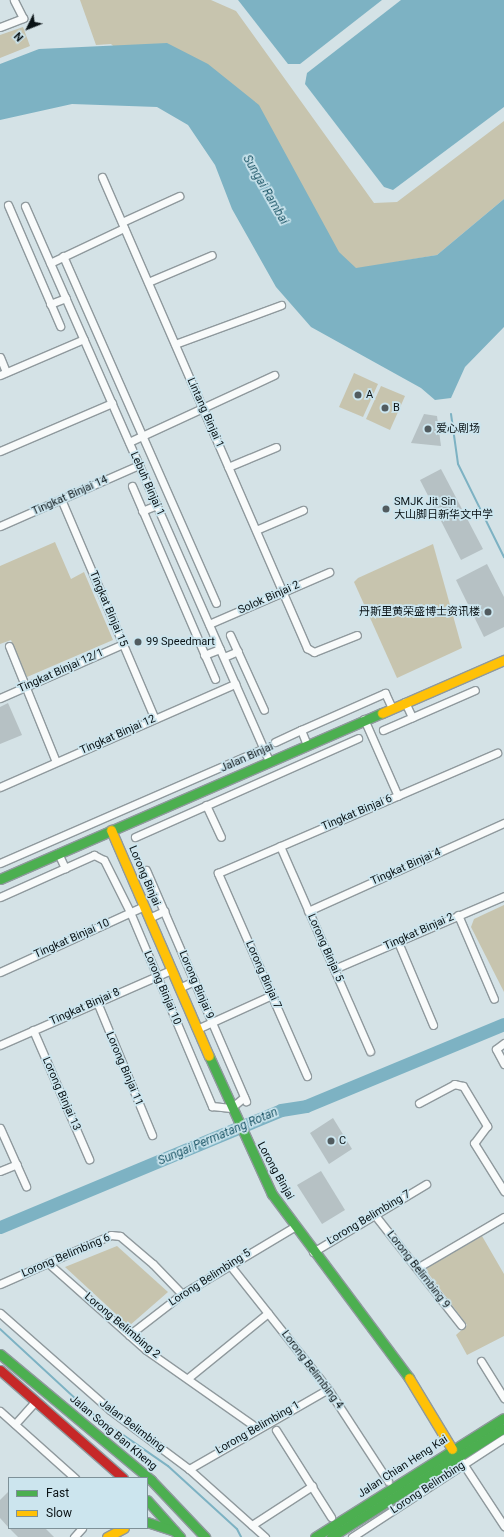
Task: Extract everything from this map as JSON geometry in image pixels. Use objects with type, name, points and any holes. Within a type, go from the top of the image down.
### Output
[{"type":"street","points":[[0,26],[23,18],[14,0]]},
{"type":"street","name":"Lintang Binjai 1","points":[[102,177],[307,648],[314,652],[357,635]]},
{"type":"street","points":[[50,263],[179,196]]},
{"type":"street","points":[[8,205],[60,326]]},
{"type":"street","name":"Lebuh Binjai 1","points":[[25,206],[269,761]]},
{"type":"street","points":[[148,282],[212,255]]},
{"type":"street","name":"Lebuh Binjai 1","points":[[63,256],[216,603]]},
{"type":"street","points":[[50,304],[66,298]]},
{"type":"street","points":[[175,344],[281,305]]},
{"type":"street","points":[[0,357],[3,374],[84,339]]},
{"type":"street","points":[[129,442],[274,375]]},
{"type":"street","points":[[0,451],[112,403]]},
{"type":"street","points":[[228,467],[276,447]]},
{"type":"street","name":"Tingkat Binjai 14","points":[[0,526],[139,465]]},
{"type":"street","points":[[132,486],[215,679]]},
{"type":"street","name":"Tingkat Binjai 15","points":[[61,499],[155,719]]},
{"type":"street","points":[[142,511],[157,505]]},
{"type":"street","points":[[256,530],[303,510]]},
{"type":"street","name":"Solok Binjai 2","points":[[209,624],[330,572]]},
{"type":"street","points":[[230,635],[264,710]]},
{"type":"street","name":"Tingkat Binjai 12/1","points":[[0,698],[123,644]]},
{"type":"street","points":[[9,646],[56,762]]},
{"type":"street","points":[[204,655],[220,649]]},
{"type":"street","points":[[224,657],[238,651]]},
{"type":"street","name":"Jalan Binjai","points":[[0,879],[504,660]]},
{"type":"street","name":"Tingkat Binjai 12","points":[[0,787],[235,684]]},
{"type":"street","points":[[383,730],[475,690]]},
{"type":"street","points":[[275,742],[386,693],[392,708]]},
{"type":"street","points":[[405,702],[412,717]]},
{"type":"street","points":[[364,720],[398,796]]},
{"type":"street","points":[[301,730],[307,745]]},
{"type":"street","points":[[135,837],[358,738]]},
{"type":"street","points":[[321,739],[327,752]]},
{"type":"street","points":[[0,864],[264,748]]},
{"type":"street","name":"Tingkat Binjai 6","points":[[218,873],[497,753]]},
{"type":"street","points":[[208,772],[214,785]]},
{"type":"street","points":[[206,805],[221,837]]},
{"type":"street","points":[[159,809],[165,823]]},
{"type":"street","name":"Tingkat Binjai 4","points":[[308,911],[504,823]]},
{"type":"street","name":"Lorong Binjai","points":[[111,830],[232,1111],[272,1194],[313,1252],[408,1377],[452,1449]]},
{"type":"street","name":"Lorong Binjai 5","points":[[280,846],[370,1051]]},
{"type":"street","points":[[0,897],[65,868],[58,854]]},
{"type":"street","name":"Lorong Binjai 10","points":[[65,868],[94,855],[100,857],[130,912],[212,1106],[232,1111]]},
{"type":"street","name":"Lorong Binjai 9","points":[[146,870],[245,1099],[232,1111]]},
{"type":"street","name":"Lorong Binjai 7","points":[[218,873],[307,1076]]},
{"type":"street","name":"Tingkat Binjai 2","points":[[334,969],[504,896]]},
{"type":"street","name":"Tingkat Binjai 10","points":[[0,972],[144,906]]},
{"type":"street","points":[[149,918],[164,911]]},
{"type":"street","points":[[458,915],[494,1000]]},
{"type":"street","points":[[398,942],[433,1024]]},
{"type":"street","name":"Tingkat Binjai 8","points":[[0,1045],[171,970]]},
{"type":"street","points":[[179,988],[194,981]]},
{"type":"street","points":[[197,1029],[272,995]]},
{"type":"street","name":"Lorong Binjai 11","points":[[96,1002],[152,1135]]},
{"type":"street","name":"Lorong Binjai 13","points":[[33,1030],[89,1159]]},
{"type":"street","points":[[504,1043],[498,1046],[496,1052],[504,1064]]},
{"type":"street","points":[[419,1103],[454,1084],[463,1086],[487,1126],[474,1143],[504,1192]]},
{"type":"street","points":[[0,1128],[26,1186]]},
{"type":"street","points":[[0,1171],[16,1164]]},
{"type":"street","name":"Lorong Belimbing 7","points":[[313,1252],[426,1184]]},
{"type":"street","name":"Lorong Belimbing 9","points":[[374,1214],[461,1325]]},
{"type":"street","points":[[417,1268],[504,1217]]},
{"type":"street","name":"Lorong Belimbing 5","points":[[129,1335],[182,1294],[229,1264],[294,1226]]},
{"type":"street","name":"Lorong Belimbing 6","points":[[0,1284],[111,1235],[120,1236],[153,1264],[182,1294]]},
{"type":"street","name":"Lorong Belimbing 2","points":[[48,1262],[129,1335],[257,1428]]},
{"type":"street","name":"Lorong Belimbing 4","points":[[229,1264],[328,1390],[388,1481]]},
{"type":"street","name":"Jalan Belimbing","points":[[0,1313],[110,1410],[189,1469],[265,1537]]},
{"type":"street","points":[[188,1378],[268,1313]]},
{"type":"street","name":"Jalan Song Ban Kheng","points":[[0,1354],[147,1477]]},
{"type":"street","points":[[481,1361],[504,1398]]},
{"type":"street","points":[[0,1370],[121,1477]]},
{"type":"street","name":"Lorong Belimbing 1","points":[[189,1469],[257,1428],[328,1390]]},
{"type":"street","points":[[16,1424],[36,1401]]},
{"type":"street","points":[[0,1410],[74,1477]]},
{"type":"street","name":"Jalan Chian Heng Kai","points":[[315,1537],[452,1449],[504,1418]]},
{"type":"street","name":"Jalan Chian Heng Kai","points":[[331,1537],[461,1461],[504,1428]]},
{"type":"street","points":[[276,1430],[331,1517]]},
{"type":"street","name":"Lorong Belimbing","points":[[357,1536],[461,1461],[504,1438]]},
{"type":"street","points":[[461,1461],[504,1526]]},
{"type":"street","name":"Jalan Song Ban Kheng","points":[[148,1477],[205,1537]]},
{"type":"street","points":[[252,1525],[312,1486]]},
{"type":"street","points":[[148,1501],[178,1534]]},
{"type":"street","points":[[148,1522],[178,1534]]},
{"type":"street","points":[[74,1537],[81,1529]]},
{"type":"street","points":[[107,1537],[118,1529]]},
{"type":"shaded area","points":[[80,0],[211,0],[236,11],[374,203],[397,202],[504,121],[504,199],[437,255],[356,269],[111,44],[96,45]]},
{"type":"shaded area","points":[[23,27],[30,46],[0,58],[0,35]]},
{"type":"shaded area","name":"A","points":[[354,373],[378,384],[363,417],[339,407]]},
{"type":"shaded area","name":"B","points":[[381,386],[405,396],[390,430],[366,419]]},
{"type":"shaded area","points":[[55,542],[71,579],[84,572],[113,640],[27,677],[11,640],[0,644],[0,566]]},
{"type":"shaded area","points":[[433,544],[462,648],[397,678],[354,582],[358,578]]},
{"type":"shaded area","points":[[504,905],[504,992],[471,927],[474,919]]},
{"type":"shaded area","points":[[482,1236],[504,1274],[504,1336],[467,1355],[456,1335],[467,1325],[425,1269]]},
{"type":"shaded area","points":[[117,1246],[168,1292],[129,1326],[65,1267]]},
{"type":"water","points":[[238,0],[382,0],[300,64],[288,64]]},
{"type":"water","points":[[401,0],[504,0],[504,107],[393,190],[384,187],[305,84],[307,73]]},
{"type":"water","name":"Sungai Rambai","points":[[167,43],[208,64],[259,105],[339,252],[356,268],[437,255],[504,199],[504,327],[465,367],[451,398],[435,400],[421,388],[311,327],[276,287],[232,209],[215,165],[188,125],[157,107],[72,104],[0,120],[0,64],[39,49]]},
{"type":"building","name":"爱心剧场","points":[[424,414],[437,416],[441,446],[411,443]]},
{"type":"building","points":[[441,469],[483,549],[461,560],[420,480]]},
{"type":"building","name":"丹斯里黄荣盛博士资讯楼","points":[[487,564],[504,597],[504,627],[484,637],[456,580]]},
{"type":"building","points":[[8,703],[22,735],[0,744],[0,707]]},
{"type":"building","name":"C","points":[[333,1118],[352,1149],[329,1164],[310,1133]]},
{"type":"building","points":[[321,1171],[345,1210],[322,1224],[297,1185]]},
{"type":"building","points":[[8,1492],[8,1527],[0,1518],[0,1500]]},
{"type":"building","points":[[10,1529],[46,1529],[54,1537],[18,1537]]},
{"type":"waterway","points":[[451,414],[458,464],[504,557]]},
{"type":"waterway","name":"Sungai Permatang Rotan","points":[[0,1227],[281,1110],[306,1106],[504,1024]]},
{"type":"waterway","points":[[0,1329],[90,1412],[168,1466],[237,1529],[241,1537]]},
{"type":"traffic: fast","points":[[0,879],[382,713]]},
{"type":"traffic: fast","points":[[209,1056],[272,1194],[409,1378]]},
{"type":"traffic: fast","points":[[0,1354],[147,1477]]},
{"type":"traffic: fast","points":[[315,1537],[504,1418]]},
{"type":"traffic: fast","points":[[331,1537],[504,1428]]},
{"type":"traffic: fast","points":[[148,1477],[205,1537]]},
{"type":"traffic: fast","points":[[148,1501],[180,1537]]},
{"type":"traffic: fast","points":[[148,1522],[175,1531]]},
{"type":"traffic: slow","points":[[382,713],[504,660]]},
{"type":"traffic: slow","points":[[111,830],[209,1056]]},
{"type":"traffic: slow","points":[[409,1378],[452,1449]]},
{"type":"traffic: slow","points":[[107,1537],[122,1529]]},
{"type":"traffic: jam","points":[[0,1370],[122,1477]]},
{"type":"place","name":"A","points":[[358,395]]},
{"type":"place","name":"B","points":[[385,408]]},
{"type":"place","name":"爱心剧场","points":[[428,429]]},
{"type":"place","name":"SMJK Jit Sin 大山脚日新华文中学","points":[[386,509]]},
{"type":"place","name":"丹斯里黄荣盛博士资讯楼","points":[[488,612]]},
{"type":"place","name":"99 Speedmart","points":[[138,642]]},
{"type":"place","name":"C","points":[[331,1141]]}]
